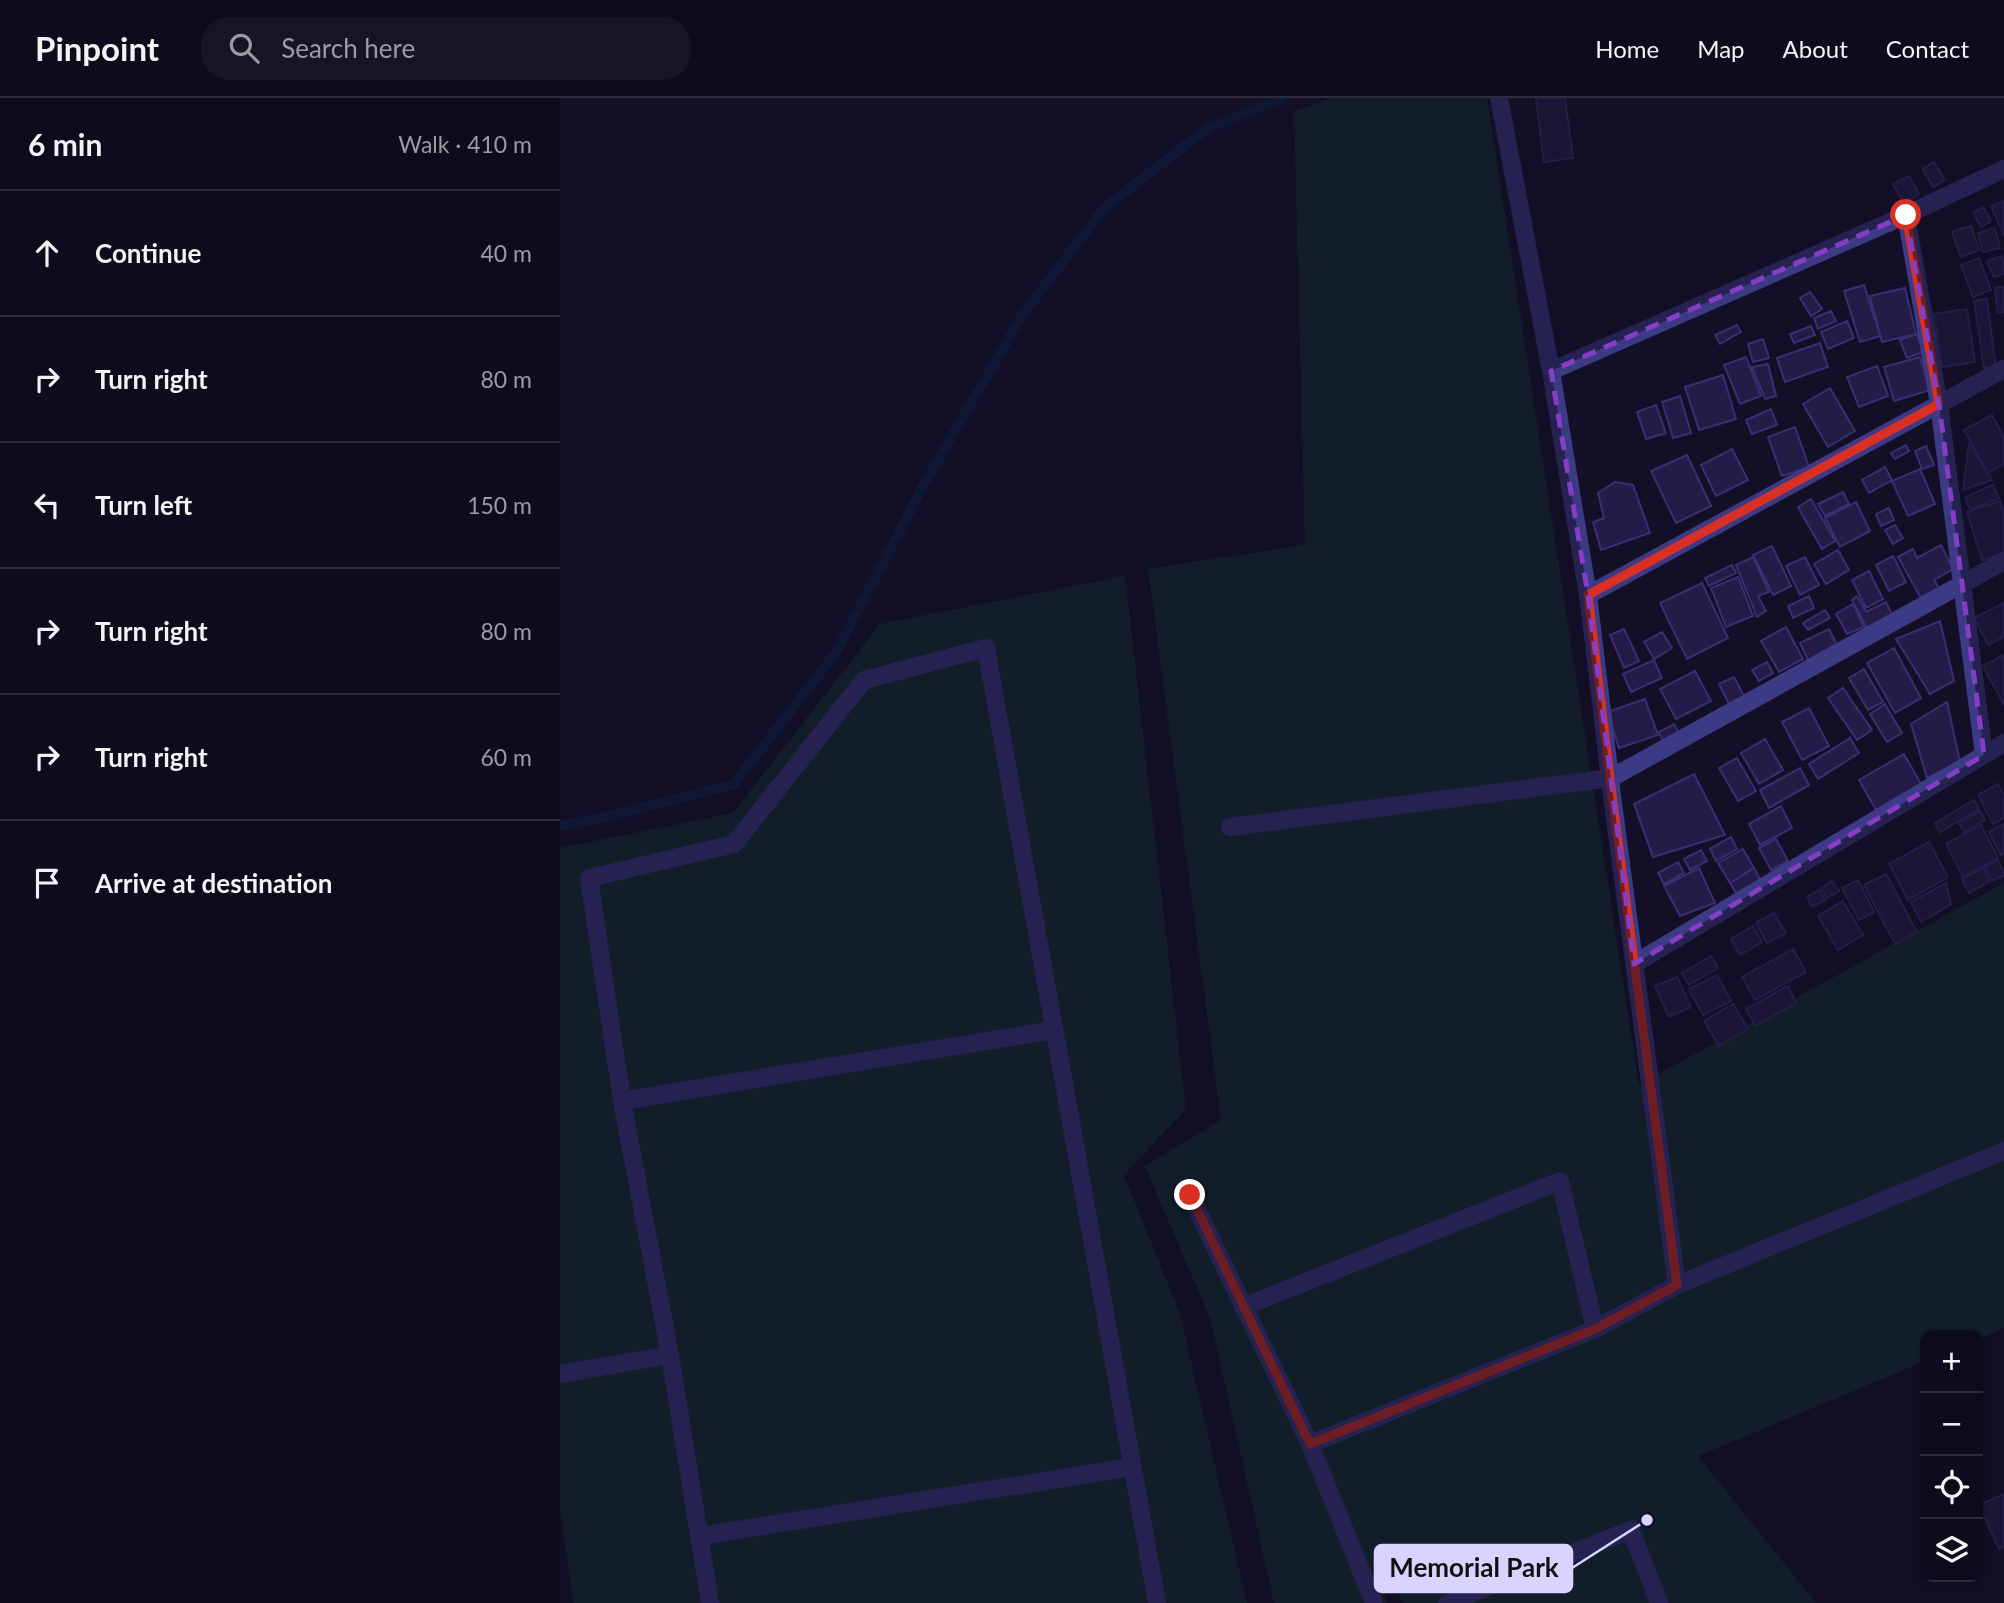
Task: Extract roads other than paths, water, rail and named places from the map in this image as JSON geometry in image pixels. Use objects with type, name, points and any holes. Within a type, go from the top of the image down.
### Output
[{"type":"street","points":[[1499,98],[1551,372],[1588,595],[1677,1285]]},
{"type":"street","points":[[1551,372],[2004,169]]},
{"type":"street","points":[[1906,215],[1939,404],[1984,755]]},
{"type":"street","points":[[1588,595],[2004,369]]},
{"type":"street","points":[[1230,827],[1611,778],[2004,561]]},
{"type":"street","points":[[710,1603],[670,1355],[622,1101],[589,877],[734,844],[864,680],[986,648],[1157,1603]]},
{"type":"street","points":[[1634,964],[2004,743]]},
{"type":"street","points":[[622,1101],[1054,1030]]},
{"type":"street","points":[[1310,1444],[1595,1329],[1677,1285],[2004,1151]]},
{"type":"street","points":[[1243,1307],[1560,1181],[1595,1329]]},
{"type":"street","points":[[1190,1195],[1310,1444],[1374,1603]]},
{"type":"street","points":[[560,1374],[670,1355]]},
{"type":"street","points":[[700,1536],[1132,1467]]},
{"type":"street","points":[[1447,1603],[1631,1530],[1659,1603]]},
{"type":"waterway","points":[[560,826],[615,815],[734,784],[837,651],[923,486],[1023,314],[1104,208],[1208,128],[1282,98]]},
{"type":"place","name":"Memorial Park","points":[[1647,1520]]}]
